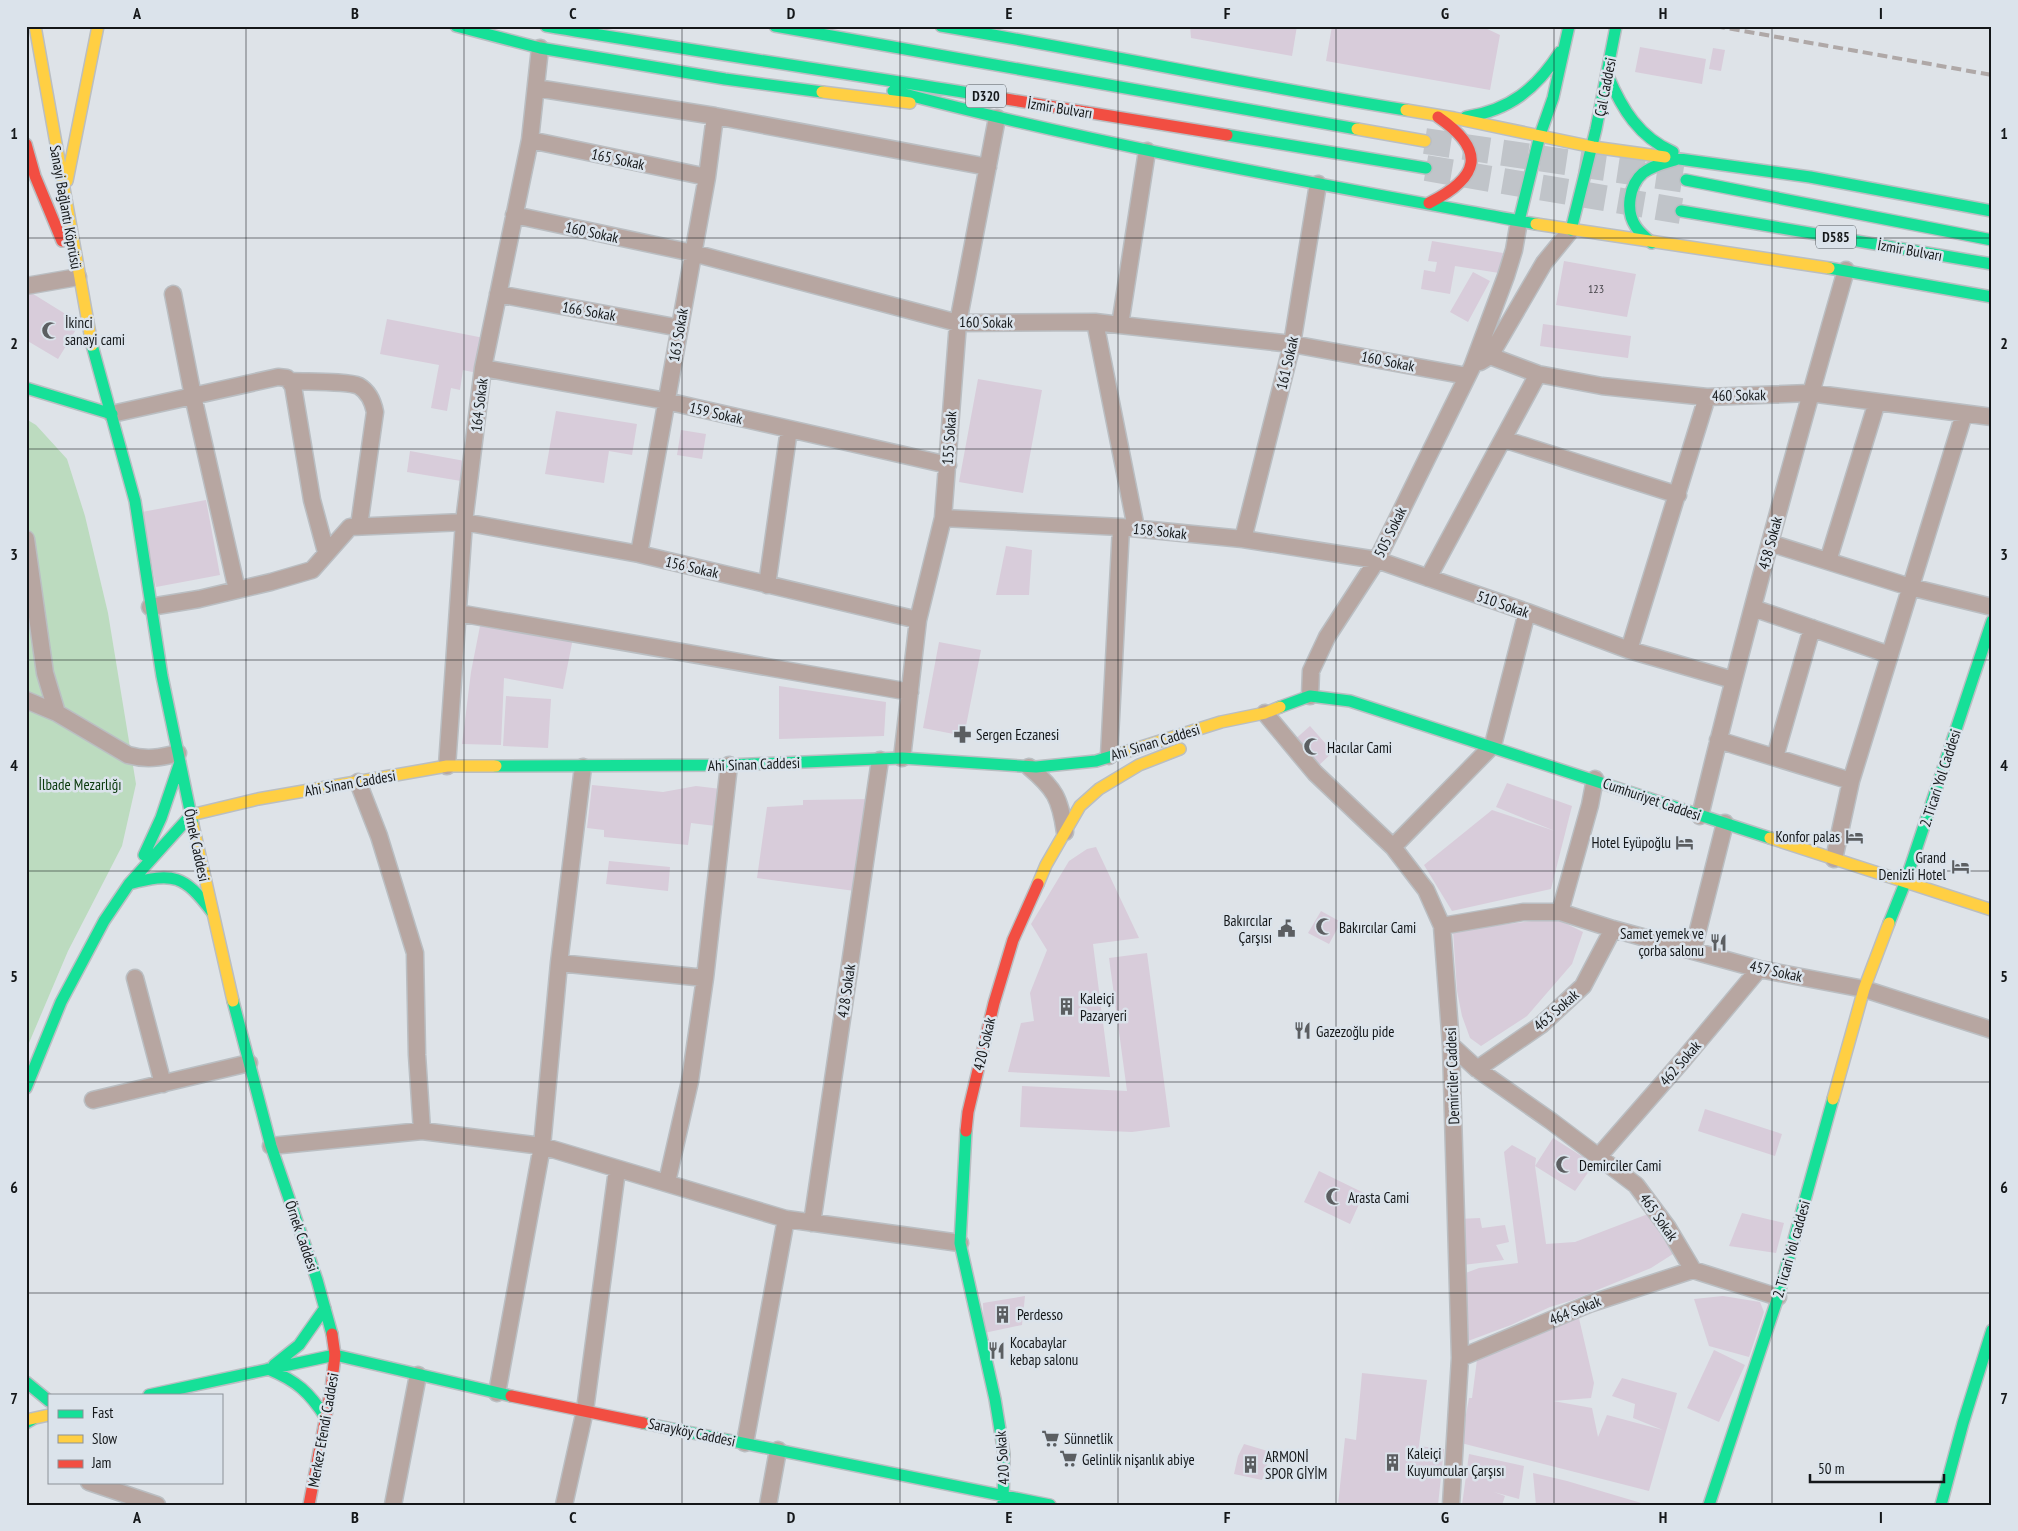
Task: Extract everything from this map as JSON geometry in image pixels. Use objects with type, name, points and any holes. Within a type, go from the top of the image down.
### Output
[{"type":"main road","name":"Sanayi Bağlantı Köprüsü","points":[[35,26],[78,277]]},
{"type":"main road","points":[[64,195],[98,26]]},
{"type":"main road","points":[[456,26],[540,48],[725,79],[961,109]]},
{"type":"main road","name":"İzmir Bulvarı","points":[[546,26],[1426,168]]},
{"type":"main road","name":"İzmir Bulvarı","points":[[775,26],[1425,141]]},
{"type":"main road","points":[[941,26],[1048,44],[1286,91],[1454,118],[1593,147],[1810,177],[1992,211]]},
{"type":"main road","points":[[1519,221],[1540,135],[1553,98],[1569,26]]},
{"type":"main road","name":"Çal Caddesi","points":[[1571,230],[1593,147],[1616,26]]},
{"type":"main road","points":[[1454,118],[1489,113],[1517,99],[1543,75],[1566,42]]},
{"type":"main road","points":[[803,66],[961,109],[1147,151],[1571,230],[1846,270],[1992,297]]},
{"type":"main road","points":[[1608,76],[1619,102],[1630,120],[1650,140],[1668,150],[1696,160]]},
{"type":"main road","points":[[1429,203],[1457,186],[1468,171],[1472,159],[1470,148],[1462,138],[1435,115]]},
{"type":"main road","name":"Sanayi Bağlantı Köprüsü","points":[[26,144],[30,177],[78,277]]},
{"type":"main road","points":[[1652,242],[1636,228],[1631,217],[1629,204],[1632,187],[1640,174],[1649,167],[1679,159]]},
{"type":"main road","name":"İzmir Bulvarı","points":[[1686,180],[1992,240]]},
{"type":"main road","name":"İzmir Bulvarı","points":[[1681,211],[1992,264]]},
{"type":"main road","name":"Örnek Caddesi","points":[[78,277],[92,348],[135,500],[150,607],[179,758],[224,969],[271,1146],[325,1308],[332,1333],[335,1355]]},
{"type":"main road","points":[[26,388],[112,414]]},
{"type":"main road","name":"2. Ticari Yol Caddesi","points":[[1864,990],[1905,883],[1992,621]]},
{"type":"main road","name":"Ahi Sinan Caddesi","points":[[191,815],[258,799],[447,766],[729,765],[902,758],[1029,767],[1096,761],[1221,722],[1260,715],[1310,696]]},
{"type":"main road","name":"Cumhuriyet Caddesi","points":[[1310,696],[1350,701],[1382,710],[1493,745],[1700,816],[1724,822],[1992,910]]},
{"type":"main road","name":"420 Sokak","points":[[1004,1500],[1004,1454],[995,1399],[960,1243],[964,1141],[968,1112],[994,1003],[1013,940],[1046,865],[1080,806],[1099,789],[1138,765],[1196,743],[1260,715]]},
{"type":"main road","points":[[129,884],[161,818],[179,758]]},
{"type":"main road","points":[[26,1088],[62,1002],[104,920],[129,884],[191,815]]},
{"type":"main road","points":[[129,884],[148,878],[168,876],[181,880],[192,887],[212,912]]},
{"type":"main road","name":"2. Ticari Yol caddesi","points":[[1709,1505],[1778,1297],[1864,990]]},
{"type":"main road","points":[[268,1368],[299,1345],[325,1308]]},
{"type":"main road","points":[[1941,1505],[1962,1423],[1992,1330]]},
{"type":"main road","points":[[154,1394],[237,1378],[268,1368],[335,1355]]},
{"type":"main road","name":"Sarayköy Caddesi","points":[[335,1355],[497,1393],[745,1443],[1004,1500],[1050,1505]]},
{"type":"main road","name":"Merkez Efendi Caddesi","points":[[309,1505],[326,1418],[335,1355]]},
{"type":"main road","points":[[268,1368],[290,1377],[305,1388],[326,1418]]},
{"type":"main road","points":[[26,1382],[48,1400]]},
{"type":"main road","points":[[28,1420],[48,1415]]},
{"type":"street","name":"164 Sokak","points":[[447,766],[464,522],[483,368],[530,140],[540,48]]},
{"type":"street","points":[[536,88],[715,116],[988,167]]},
{"type":"street","name":"163 Sokak","points":[[639,554],[707,177],[715,116]]},
{"type":"street","name":"155 Sokak","points":[[902,758],[918,620],[943,518],[958,323],[998,118]]},
{"type":"street","name":"165 Sokak","points":[[530,140],[707,177]]},
{"type":"street","points":[[1120,325],[1147,151]]},
{"type":"street","name":"161 Sokak","points":[[1243,539],[1292,344],[1318,184]]},
{"type":"street","name":"160 Sokak","points":[[514,215],[693,253],[958,323],[1095,322],[1292,344],[1469,372]]},
{"type":"street","name":"505 Sokak","points":[[1310,696],[1311,671],[1328,637],[1376,560],[1469,372],[1506,276],[1514,250],[1519,221]]},
{"type":"street","points":[[1469,372],[1490,356],[1544,263],[1571,230]]},
{"type":"street","name":"458 Sokak","points":[[1700,816],[1733,680],[1810,394],[1846,270]]},
{"type":"street","points":[[26,286],[78,277]]},
{"type":"street","points":[[173,294],[193,396],[237,590]]},
{"type":"street","name":"166 Sokak","points":[[498,294],[680,328]]},
{"type":"street","points":[[1095,322],[1128,528],[1109,756]]},
{"type":"street","name":"460 Sokak","points":[[1490,356],[1538,374],[1602,386],[1707,396],[1810,394],[1992,417]]},
{"type":"street","name":"159 Sokak","points":[[483,368],[666,401],[948,465]]},
{"type":"street","points":[[1428,578],[1538,374]]},
{"type":"street","points":[[112,414],[284,379],[356,385],[367,393],[375,412],[359,526],[350,527],[312,570],[199,599],[150,607]]},
{"type":"street","points":[[284,379],[294,386],[312,500],[326,552]]},
{"type":"street","points":[[1629,650],[1707,396]]},
{"type":"street","points":[[1828,561],[1877,402]]},
{"type":"street","points":[[1834,859],[1851,780],[1964,414]]},
{"type":"street","points":[[767,584],[789,429]]},
{"type":"street","points":[[1503,439],[1678,495]]},
{"type":"street","name":"158 Sokak","points":[[943,518],[1128,528],[1243,539],[1376,560]]},
{"type":"street","name":"156 Sokak","points":[[359,526],[464,522],[639,554],[918,620]]},
{"type":"street","points":[[26,539],[45,673],[57,714]]},
{"type":"street","points":[[1770,543],[1910,588],[1992,607]]},
{"type":"street","name":"510 Sokak","points":[[1376,560],[1527,612],[1629,650],[1733,680]]},
{"type":"street","points":[[1753,608],[1890,655]]},
{"type":"street","points":[[1392,847],[1493,745],[1527,612]]},
{"type":"street","points":[[458,613],[910,692]]},
{"type":"street","points":[[1775,757],[1812,628]]},
{"type":"street","points":[[26,700],[57,714],[128,755],[156,759],[179,758]]},
{"type":"street","name":"Demirciler Caddesi","points":[[1260,715],[1315,773],[1392,847],[1426,890],[1442,926],[1451,1045],[1460,1358],[1451,1505]]},
{"type":"street","points":[[1718,740],[1851,780]]},
{"type":"street","name":"428 Sokak","points":[[812,1223],[880,760]]},
{"type":"street","points":[[667,1182],[690,1081],[705,978],[729,765]]},
{"type":"street","points":[[497,1393],[542,1146],[559,963],[583,767]]},
{"type":"street","points":[[1029,767],[1049,786],[1059,800],[1065,832]]},
{"type":"street","points":[[1560,912],[1595,779]]},
{"type":"street","points":[[358,782],[379,836],[414,953],[417,1055],[422,1131]]},
{"type":"street","points":[[1693,950],[1724,822]]},
{"type":"street","name":"457 Sokak","points":[[1442,926],[1523,912],[1560,912],[1612,929],[1759,968],[1864,990],[1992,1030]]},
{"type":"street","name":"463 Sokak","points":[[1477,1069],[1541,1025],[1583,986],[1612,929]]},
{"type":"street","points":[[559,963],[705,978]]},
{"type":"street","name":"462 Sokak","points":[[1599,1156],[1683,1060],[1759,968]]},
{"type":"street","points":[[135,978],[163,1084]]},
{"type":"street","name":"465 Sokak","points":[[1451,1045],[1477,1069],[1599,1156],[1636,1185],[1668,1228],[1693,1270]]},
{"type":"street","points":[[93,1100],[249,1063]]},
{"type":"street","points":[[271,1146],[422,1131],[542,1146],[786,1219],[960,1243]]},
{"type":"street","points":[[564,1505],[585,1410],[617,1170]]},
{"type":"street","points":[[745,1443],[786,1219]]},
{"type":"street","points":[[1693,1270],[1778,1297]]},
{"type":"street","name":"464 Sokak","points":[[1460,1358],[1589,1304],[1693,1270]]},
{"type":"street","points":[[393,1505],[418,1375]]},
{"type":"street","points":[[768,1505],[778,1450]]},
{"type":"street","points":[[96,1484],[157,1505]]},
{"type":"green space","name":"İlbade Mezarlığı","points":[[26,419],[36,425],[67,459],[85,516],[108,613],[136,784],[122,846],[68,951],[26,1050]]},
{"type":"building","points":[[1190,26],[1297,26],[1292,56],[1191,38]]},
{"type":"building","points":[[1332,26],[1481,26],[1500,35],[1490,90],[1326,61]]},
{"type":"building","points":[[1640,47],[1706,59],[1702,84],[1635,72]]},
{"type":"building","points":[[1713,48],[1725,50],[1721,71],[1709,69]]},
{"type":"building","points":[[1432,241],[1503,253],[1499,273],[1455,266],[1450,294],[1421,289],[1424,270],[1435,272],[1437,262],[1428,261]]},
{"type":"building","points":[[1564,261],[1636,274],[1627,317],[1556,305]]},
{"type":"building","points":[[1473,272],[1490,281],[1468,322],[1450,312]]},
{"type":"building","name":"İkinci sanayi cami","points":[[30,292],[80,323],[58,359],[26,340],[26,298]]},
{"type":"building","points":[[387,319],[484,338],[477,373],[463,370],[460,390],[451,388],[447,411],[431,408],[439,365],[380,354]]},
{"type":"building","points":[[1543,324],[1631,336],[1628,358],[1540,346]]},
{"type":"building","points":[[978,379],[1042,390],[1023,493],[959,482]]},
{"type":"building","points":[[556,411],[637,424],[632,455],[609,451],[604,483],[545,474]]},
{"type":"building","points":[[681,430],[706,434],[702,459],[677,455]]},
{"type":"building","points":[[410,451],[465,461],[461,481],[407,472]]},
{"type":"building","points":[[206,500],[220,575],[156,587],[142,512]]},
{"type":"building","points":[[1006,546],[1032,550],[1029,595],[996,595]]},
{"type":"building","points":[[481,621],[573,638],[563,689],[504,678],[501,745],[462,744],[471,672]]},
{"type":"building","points":[[939,642],[981,650],[964,736],[923,728]]},
{"type":"building","points":[[779,686],[886,702],[884,736],[779,739]]},
{"type":"building","points":[[506,696],[551,699],[548,748],[503,746]]},
{"type":"building","name":"Hacılar Cami","points":[[1310,726],[1333,752],[1316,768],[1292,742]]},
{"type":"building","points":[[1507,783],[1572,806],[1551,889],[1452,911],[1424,865],[1492,810],[1555,831],[1496,807]]},
{"type":"building","points":[[592,785],[663,792],[696,786],[721,789],[716,826],[691,823],[688,845],[604,837],[604,830],[587,828]]},
{"type":"building","points":[[870,799],[855,891],[757,878],[767,807],[803,805],[803,800]]},
{"type":"building","points":[[1096,847],[1139,938],[1093,944],[1110,1077],[1008,1072],[1021,1023],[1034,1021],[1030,993],[1047,950],[1031,924],[1069,861],[1087,849]]},
{"type":"building","points":[[609,861],[670,867],[668,891],[606,884]]},
{"type":"building","name":"Bakırcılar Cami","points":[[1321,911],[1341,922],[1329,944],[1308,933]]},
{"type":"building","points":[[1555,918],[1583,932],[1572,964],[1527,1016],[1481,1046],[1470,1038],[1462,1016],[1457,991],[1453,931]]},
{"type":"building","points":[[1147,953],[1170,1127],[1132,1132],[1020,1127],[1022,1086],[1127,1091],[1109,958]]},
{"type":"building","points":[[1705,1109],[1782,1134],[1775,1156],[1698,1131]]},
{"type":"building","name":"Demirciler Cami","points":[[1553,1138],[1594,1164],[1575,1191],[1535,1166]]},
{"type":"building","points":[[1512,1145],[1536,1158],[1535,1166],[1546,1244],[1575,1242],[1648,1214],[1673,1254],[1651,1268],[1468,1341],[1463,1274],[1479,1268],[1518,1263],[1504,1152]]},
{"type":"building","name":"Arasta Cami","points":[[1319,1171],[1364,1193],[1350,1224],[1304,1202]]},
{"type":"building","points":[[1742,1213],[1784,1223],[1776,1253],[1729,1246]]},
{"type":"building","points":[[1480,1218],[1482,1228],[1505,1225],[1509,1242],[1496,1245],[1504,1260],[1463,1265],[1458,1219]]},
{"type":"building","name":"Perdesso","points":[[1025,1296],[1022,1325],[984,1333],[983,1303]]},
{"type":"building","points":[[1723,1296],[1760,1302],[1764,1312],[1749,1357],[1709,1346],[1694,1299]]},
{"type":"building","points":[[1578,1314],[1594,1383],[1591,1398],[1553,1401],[1592,1408],[1598,1437],[1607,1415],[1663,1430],[1633,1418],[1635,1404],[1612,1396],[1622,1378],[1677,1393],[1649,1491],[1461,1443],[1469,1398],[1472,1398],[1478,1352]]},
{"type":"building","points":[[1714,1350],[1745,1365],[1719,1422],[1687,1408]]},
{"type":"building","points":[[1362,1373],[1427,1380],[1419,1446],[1444,1449],[1438,1505],[1338,1505],[1345,1438],[1356,1440]]},
{"type":"building","name":"ARMONİ SPOR GİYİM","points":[[1244,1444],[1271,1452],[1262,1480],[1234,1474],[1238,1456]]},
{"type":"building","points":[[1469,1454],[1524,1466],[1519,1499],[1494,1492],[1505,1496],[1502,1505],[1462,1505]]},
{"type":"building","points":[[1533,1473],[1567,1481],[1648,1505],[1536,1505]]},
{"type":"tunnel","points":[[1425,141],[1686,180]]},
{"type":"tunnel","points":[[1426,168],[1681,211]]},
{"type":"railway","points":[[1715,26],[1992,75]]},
{"type":"traffic: fast","points":[[456,26],[540,48],[725,79],[822,92]]},
{"type":"traffic: fast","points":[[546,26],[1006,99]]},
{"type":"traffic: fast","points":[[775,26],[1357,129]]},
{"type":"traffic: fast","points":[[941,26],[1406,110]]},
{"type":"traffic: fast","points":[[1519,221],[1540,135],[1553,98],[1569,26]]},
{"type":"traffic: fast","points":[[1571,230],[1596,129],[1616,26]]},
{"type":"traffic: fast","points":[[1466,117],[1496,109],[1520,96],[1541,77],[1560,52]]},
{"type":"traffic: fast","points":[[1608,76],[1619,100],[1633,121],[1650,138],[1673,152]]},
{"type":"traffic: fast","points":[[893,91],[1053,130],[1133,147],[1536,224]]},
{"type":"traffic: fast","points":[[1227,135],[1426,168]]},
{"type":"traffic: fast","points":[[1665,157],[1810,177],[1992,211]]},
{"type":"traffic: fast","points":[[1652,243],[1639,231],[1633,221],[1630,213],[1630,198],[1634,184],[1643,173],[1675,160]]},
{"type":"traffic: fast","points":[[1686,180],[1992,240]]},
{"type":"traffic: fast","points":[[1681,211],[1992,264]]},
{"type":"traffic: fast","points":[[1829,268],[1992,297]]},
{"type":"traffic: fast","points":[[92,345],[135,501],[162,676],[193,825]]},
{"type":"traffic: fast","points":[[26,388],[112,414]]},
{"type":"traffic: fast","points":[[1889,923],[1905,883],[1992,621]]},
{"type":"traffic: fast","points":[[1280,707],[1310,696],[1350,701],[1770,838]]},
{"type":"traffic: fast","points":[[496,766],[729,765],[902,758],[1036,767],[1096,761],[1122,753]]},
{"type":"traffic: fast","points":[[144,855],[161,818],[180,762]]},
{"type":"traffic: fast","points":[[26,1088],[61,1002],[104,921],[129,884],[191,815]]},
{"type":"traffic: fast","points":[[129,884],[157,878],[177,880],[194,890],[212,912]]},
{"type":"traffic: fast","points":[[233,1001],[271,1146],[317,1280],[332,1334]]},
{"type":"traffic: fast","points":[[1709,1505],[1778,1297],[1833,1099]]},
{"type":"traffic: fast","points":[[966,1131],[960,1243],[995,1399],[1004,1454],[1003,1505]]},
{"type":"traffic: fast","points":[[274,1365],[299,1345],[325,1308]]},
{"type":"traffic: fast","points":[[1941,1505],[1963,1423],[1992,1330]]},
{"type":"traffic: fast","points":[[154,1394],[335,1355],[511,1396]]},
{"type":"traffic: fast","points":[[268,1369],[287,1378],[301,1388],[314,1401],[326,1418]]},
{"type":"traffic: fast","points":[[26,1382],[48,1400]]},
{"type":"traffic: fast","points":[[26,1423],[33,1419]]},
{"type":"traffic: fast","points":[[643,1423],[1050,1505]]},
{"type":"traffic: slow","points":[[35,26],[92,345]]},
{"type":"traffic: slow","points":[[67,181],[98,26]]},
{"type":"traffic: slow","points":[[822,92],[910,103]]},
{"type":"traffic: slow","points":[[1406,110],[1593,147],[1665,157]]},
{"type":"traffic: slow","points":[[1357,129],[1425,141]]},
{"type":"traffic: slow","points":[[1536,224],[1829,268]]},
{"type":"traffic: slow","points":[[1122,753],[1221,722],[1265,713],[1280,707]]},
{"type":"traffic: slow","points":[[1038,884],[1046,865],[1080,806],[1099,789],[1139,765],[1180,749]]},
{"type":"traffic: slow","points":[[191,815],[258,799],[447,766],[496,766]]},
{"type":"traffic: slow","points":[[193,825],[233,1001]]},
{"type":"traffic: slow","points":[[1770,838],[1992,910]]},
{"type":"traffic: slow","points":[[1833,1099],[1864,989],[1889,923]]},
{"type":"traffic: slow","points":[[26,1420],[48,1415]]},
{"type":"traffic: jam","points":[[1006,99],[1227,135]]},
{"type":"traffic: jam","points":[[1429,203],[1459,183],[1467,173],[1471,163],[1470,152],[1464,141],[1454,129],[1438,117]]},
{"type":"traffic: jam","points":[[26,144],[35,176],[62,241]]},
{"type":"traffic: jam","points":[[966,1131],[968,1112],[994,1003],[1013,940],[1038,884]]},
{"type":"traffic: jam","points":[[309,1505],[331,1389],[335,1355],[332,1334]]},
{"type":"traffic: jam","points":[[511,1396],[643,1423]]},
{"type":"place","name":"İkinci sanayi cami","points":[[51,331]]},
{"type":"place","name":"Sergen Eczanesi","points":[[962,734]]},
{"type":"place","name":"Hacılar Cami","points":[[1313,747]]},
{"type":"place","name":"Konfor palas","points":[[1854,836]]},
{"type":"place","name":"Hotel Eyüpoğlu","points":[[1685,842]]},
{"type":"place","name":"Grand Denizli Hotel","points":[[1960,866]]},
{"type":"place","name":"Bakırcılar Cami","points":[[1325,927]]},
{"type":"place","name":"Bakırcılar Çarşısı","points":[[1286,929]]},
{"type":"place","name":"Samet yemek ve çorba salonu","points":[[1718,942]]},
{"type":"place","name":"Kaleiçi Pazaryeri","points":[[1066,1007]]},
{"type":"place","name":"Gazezoğlu pide","points":[[1302,1031]]},
{"type":"place","name":"Demirciler Cami","points":[[1565,1165]]},
{"type":"place","name":"Arasta Cami","points":[[1334,1197]]},
{"type":"place","name":"Perdesso","points":[[1003,1314]]},
{"type":"place","name":"Kocabaylar kebap salonu","points":[[996,1351]]},
{"type":"place","name":"Sünnetlik","points":[[1050,1438]]},
{"type":"place","name":"Gelinlik nişanlık abiye","points":[[1068,1459]]},
{"type":"place","name":"Kaleiçi Kuyumcular Çarşısı","points":[[1393,1462]]},
{"type":"place","name":"ARMONİ SPOR GİYİM","points":[[1251,1465]]}]
